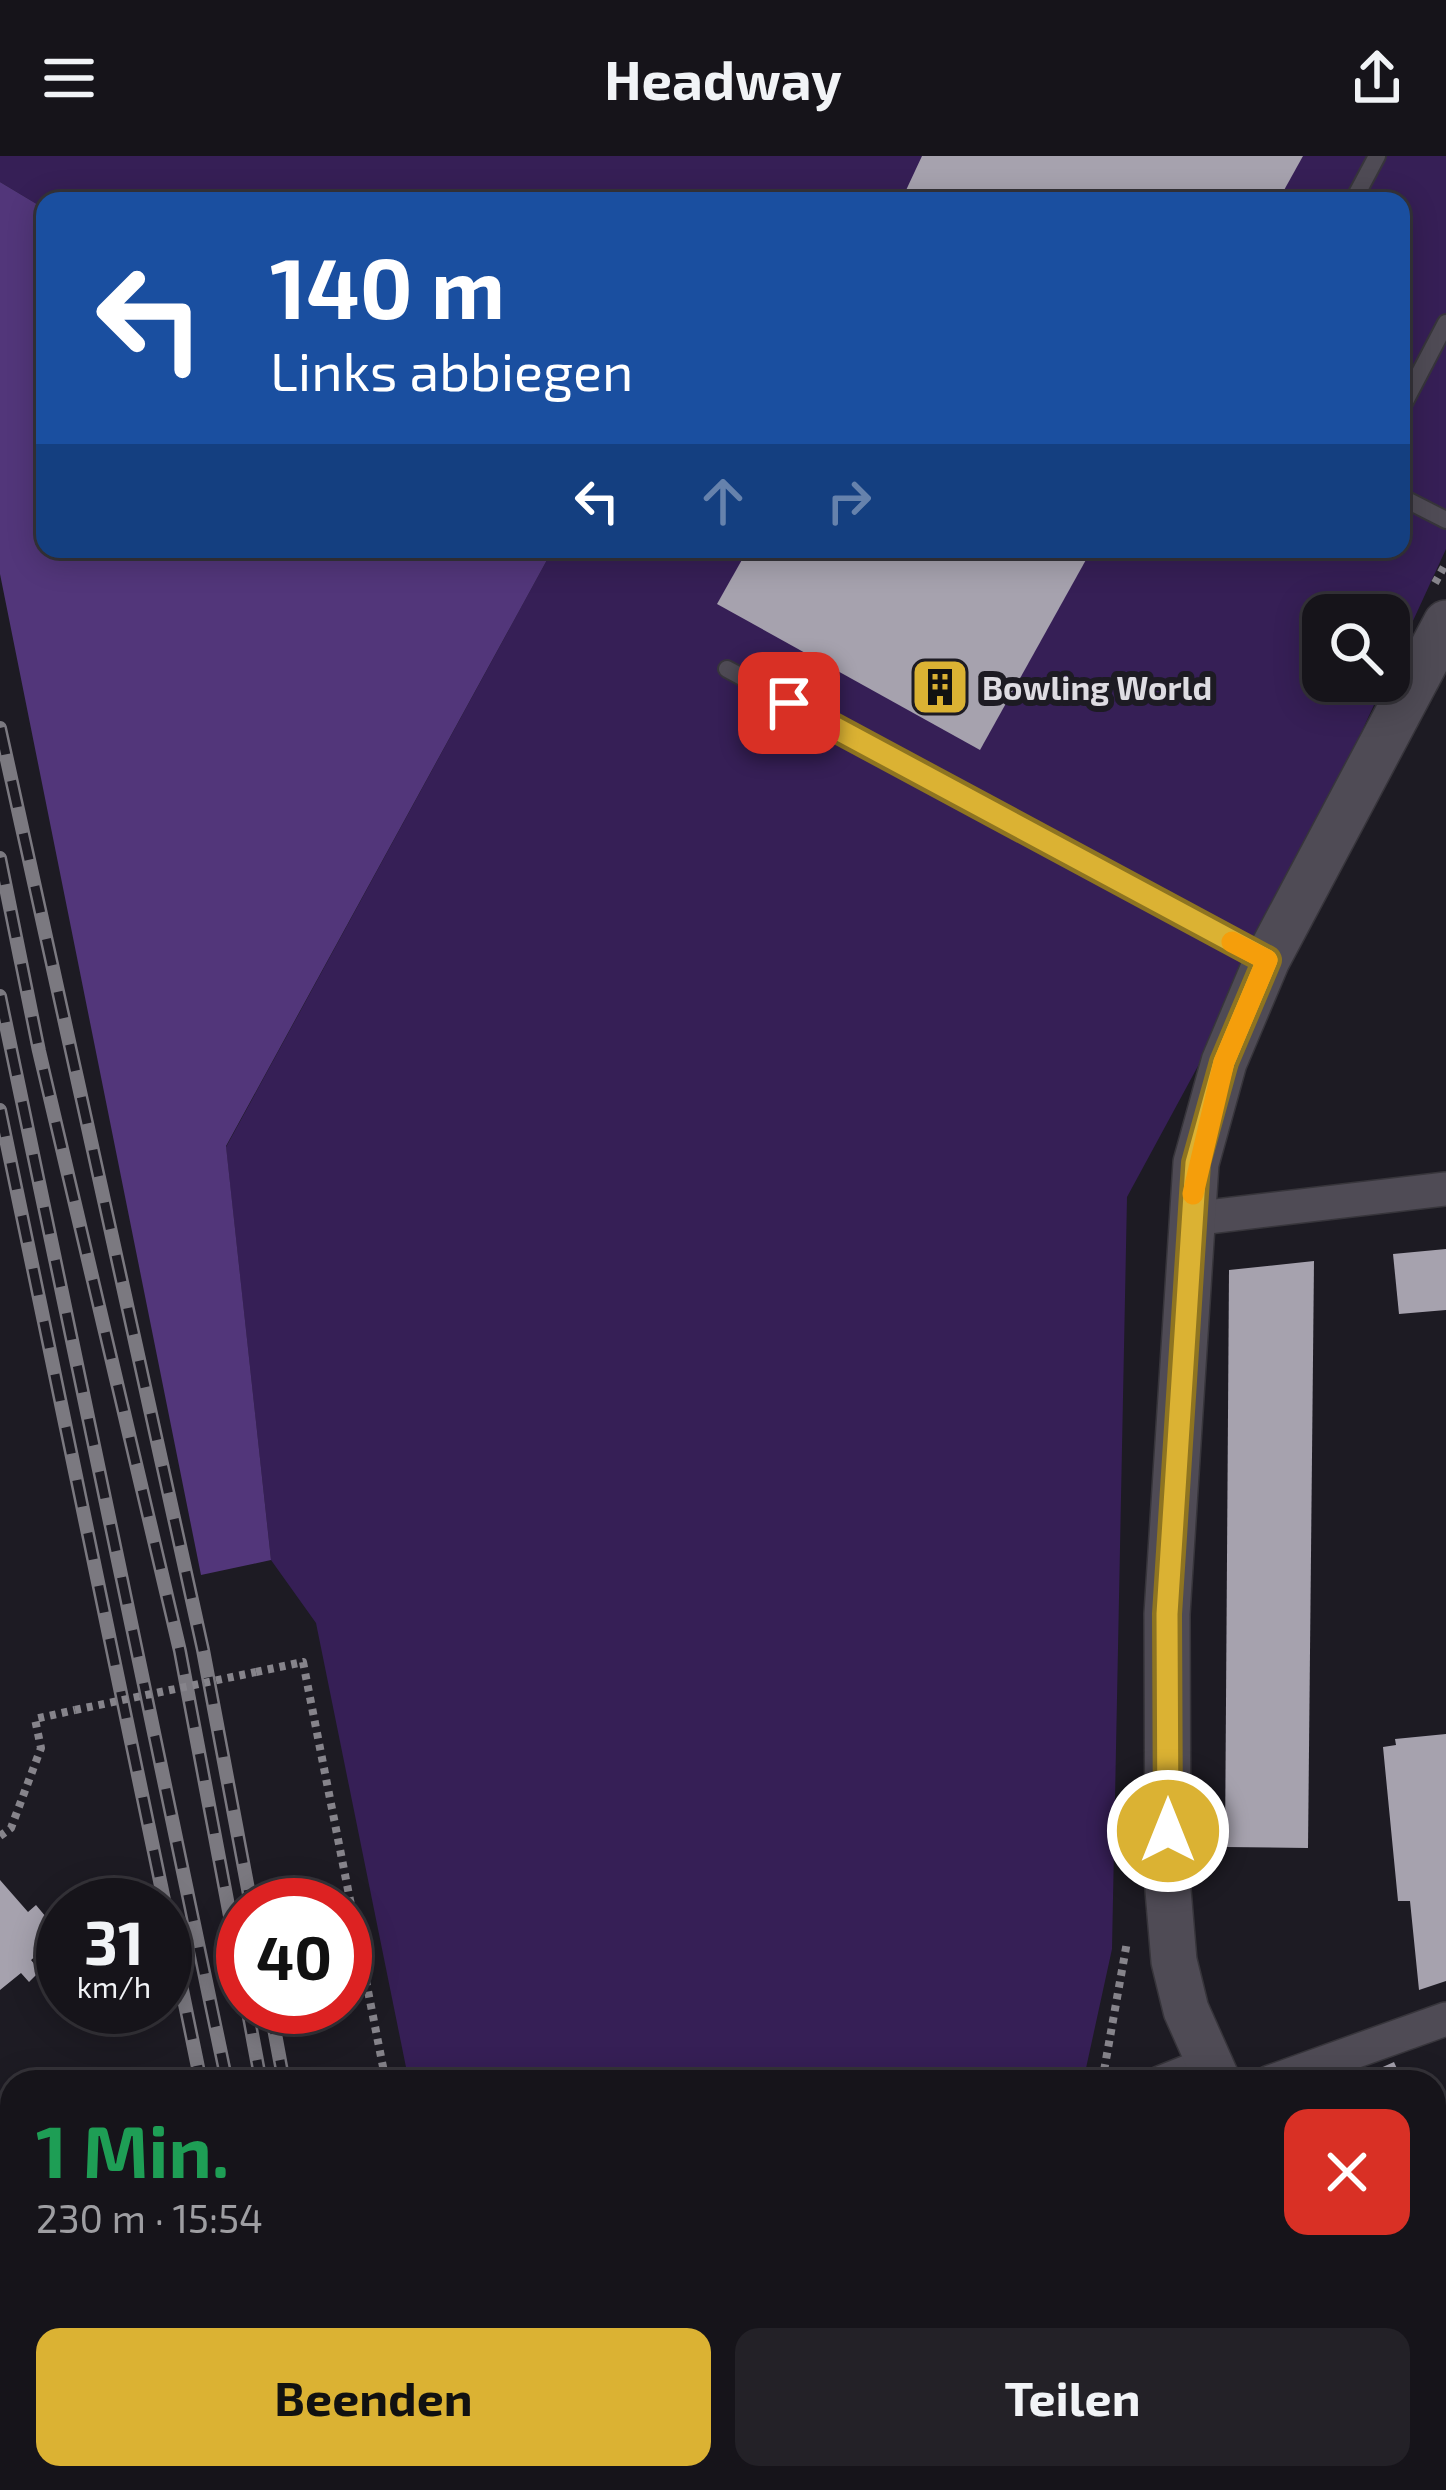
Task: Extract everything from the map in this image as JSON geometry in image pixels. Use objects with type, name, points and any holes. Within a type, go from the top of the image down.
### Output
[{"type":"street","points":[[1213,2070],[1186,2009],[1170,1918],[1167,1614],[1196,1163],[1224,1062],[1267,960],[1446,623]]},
{"type":"street","points":[[1191,1220],[1446,1189]]},
{"type":"street","points":[[1304,2070],[1446,2019]]},
{"type":"lane","points":[[1358,192],[1377,156]]},
{"type":"lane","points":[[1410,392],[1446,323]]},
{"type":"lane","points":[[1410,502],[1446,520]]},
{"type":"lane","points":[[727,669],[1267,960]]},
{"type":"path","points":[[0,1836],[11,1828],[40,1748],[35,1719],[303,1662],[384,2070]]},
{"type":"path","points":[[1104,2070],[1130,1920],[1170,1918]]},
{"type":"shaded area","points":[[0,156],[1446,156],[1446,549],[1410,627],[1410,594],[1302,594],[1302,702],[1375,702],[1262,948],[1127,1197],[1112,1949],[1086,2070],[407,2070],[372,1899],[372,1878],[368,1878],[316,1623],[271,1560],[226,1147],[548,558],[1410,558],[1410,192],[36,192],[36,204],[0,182]]},
{"type":"shaded area","points":[[0,182],[36,204],[36,558],[548,558],[226,1146],[271,1560],[201,1575],[0,574]]},
{"type":"building","points":[[922,156],[1303,156],[1283,192],[905,192]]},
{"type":"building","name":"Bowling World","points":[[743,558],[1087,558],[980,750],[717,604]]},
{"type":"building","points":[[1446,1249],[1446,1310],[1399,1314],[1393,1254]]},
{"type":"building","points":[[1314,1261],[1308,1848],[1225,1847],[1229,1270]]},
{"type":"building","points":[[1446,1734],[1446,1981],[1419,1990],[1410,1901],[1398,1901],[1383,1747],[1396,1745],[1395,1739]]},
{"type":"building","points":[[0,1880],[28,1912],[36,1905],[36,1956],[31,1960],[36,1975],[29,1982],[21,1973],[0,1990]]},
{"type":"railway","points":[[0,728],[203,1650],[246,1878]]},
{"type":"railway","points":[[0,858],[39,1051],[180,1651],[223,1878]]},
{"type":"railway","points":[[0,996],[224,2070]]},
{"type":"railway","points":[[0,1110],[159,1878]]},
{"type":"railway","points":[[191,2034],[199,2070]]},
{"type":"railway","points":[[252,2034],[259,2070]]},
{"type":"railway","points":[[275,2034],[282,2070]]},
{"type":"slow traffic","points":[[1193,1194],[1196,1163],[1224,1062],[1267,960],[1232,942]]},
{"type":"place","name":"Bowling World","points":[[940,687]]},
{"type":"route","points":[[789,703],[1267,960],[1224,1062],[1196,1163],[1167,1614],[1168,1831]]}]
